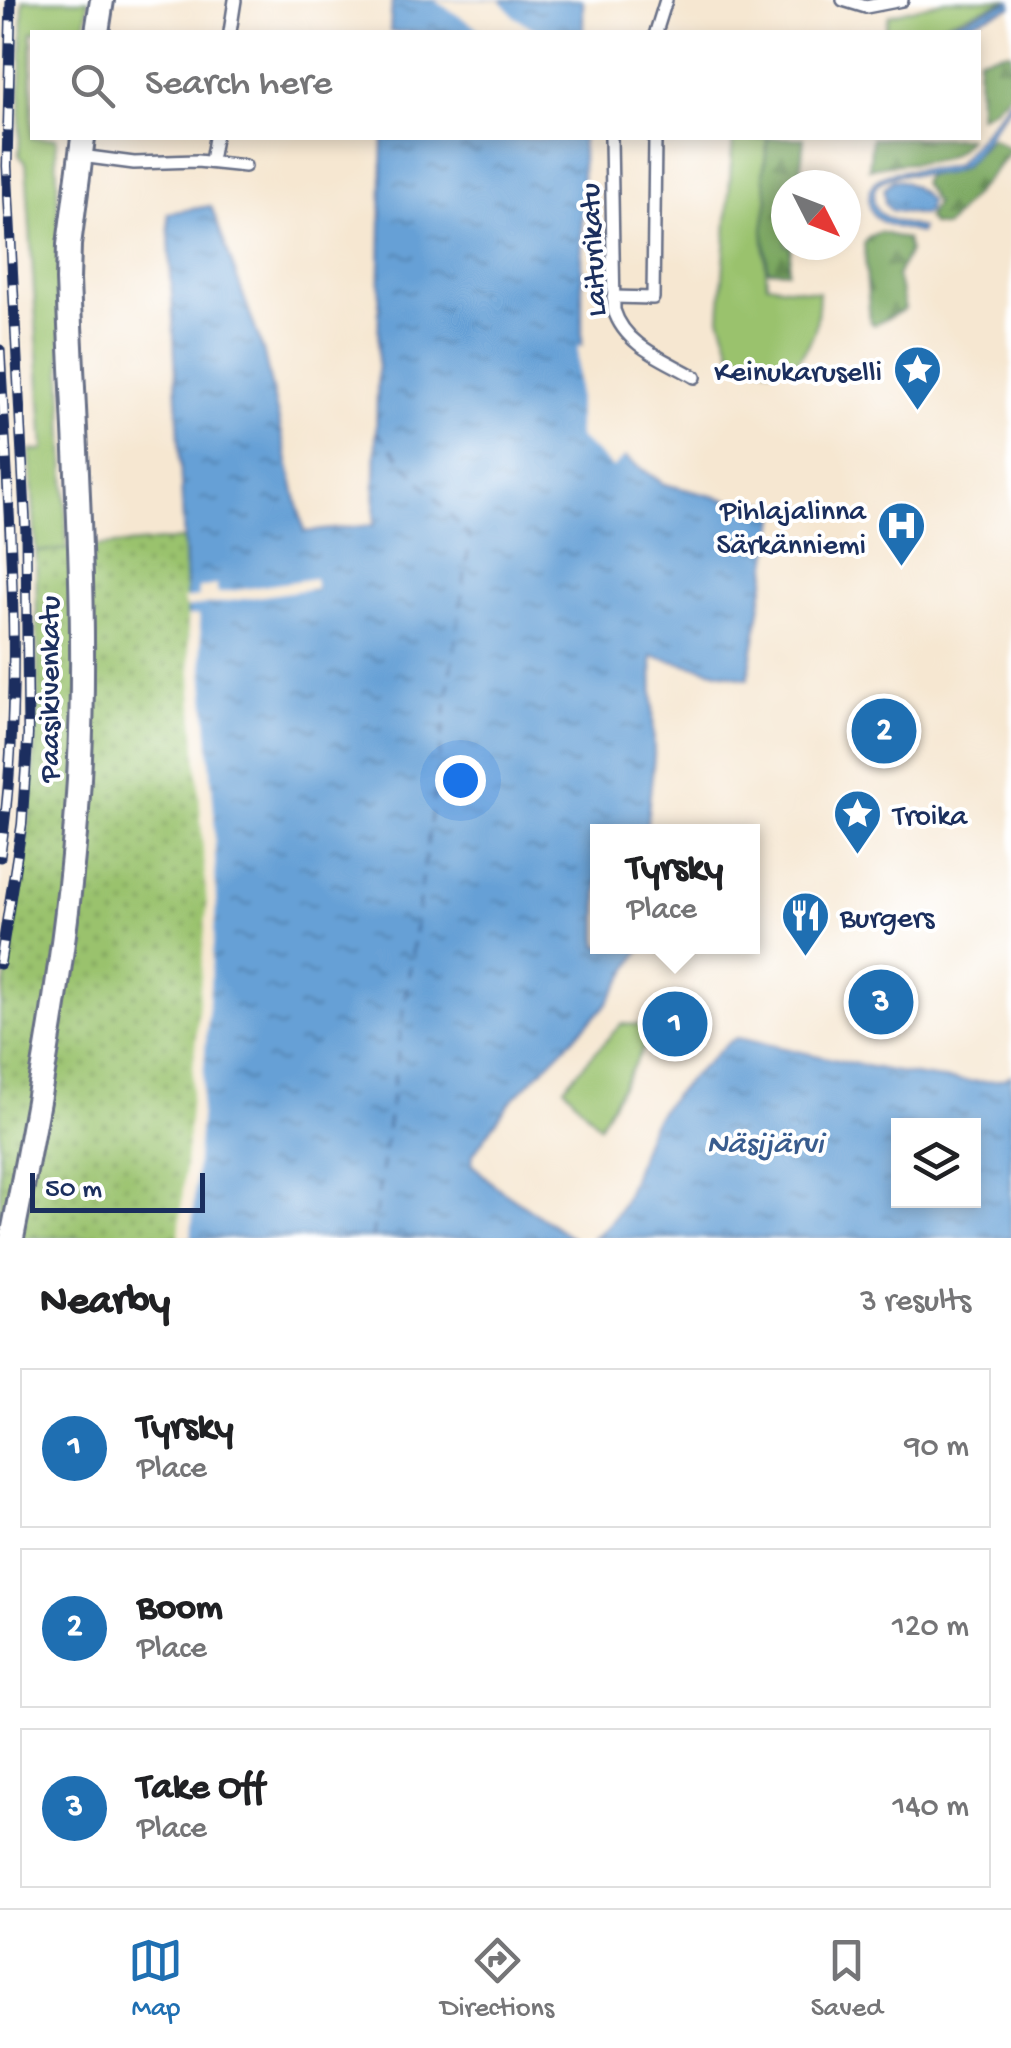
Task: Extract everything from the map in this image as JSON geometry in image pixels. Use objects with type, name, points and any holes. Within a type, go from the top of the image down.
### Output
[{"type":"street","points":[[97,30],[102,0]]},
{"type":"street","name":"Paasikivenkatu","points":[[12,1238],[54,1011],[77,808],[78,536],[68,280],[82,147]]},
{"type":"lane","points":[[230,30],[234,0]]},
{"type":"lane","points":[[657,30],[666,0]]},
{"type":"lane","points":[[844,0],[866,7],[902,0]]},
{"type":"lane","points":[[210,161],[214,140]]},
{"type":"lane","name":"Laiturikatu","points":[[611,140],[614,297],[620,329],[632,341],[696,377]]},
{"type":"lane","points":[[614,297],[653,298],[655,140]]},
{"type":"lane","points":[[82,147],[134,163],[210,161],[245,166]]},
{"type":"green space","points":[[23,0],[89,0],[84,30],[30,30],[30,140],[56,140],[67,549],[66,716],[0,1010],[19,896],[36,743],[39,673],[30,451],[44,450],[26,163],[19,155]]},
{"type":"green space","points":[[946,0],[1008,0],[926,30],[885,30],[889,15]]},
{"type":"green space","points":[[1011,53],[1011,92],[981,115],[981,57]]},
{"type":"green space","points":[[991,138],[1010,149],[1008,155],[945,227],[932,225],[927,218],[935,203],[922,183],[925,176],[961,169]]},
{"type":"green space","points":[[733,140],[768,140],[763,175],[768,198],[763,229],[767,284],[819,292],[814,331],[795,363],[771,368],[744,363],[732,353],[720,317]]},
{"type":"green space","points":[[768,140],[804,140],[801,170],[771,170],[771,260],[789,260],[788,271],[768,270],[763,229],[768,198],[763,175]]},
{"type":"green space","points":[[872,140],[967,140],[960,149],[937,160],[869,169]]},
{"type":"green space","points":[[879,232],[906,239],[909,251],[897,276],[905,309],[874,325],[870,321],[864,244]]},
{"type":"green space","points":[[183,539],[212,907],[182,1238],[0,1238],[0,1010],[30,817],[38,701],[36,552]]},
{"type":"green space","points":[[621,1024],[656,1026],[599,1126],[564,1087]]},
{"type":"water","points":[[392,0],[583,0],[583,30],[390,30]]},
{"type":"water","points":[[1011,1],[1011,7],[950,30],[935,30]]},
{"type":"water","points":[[1011,99],[1011,105],[961,168],[940,174],[896,176],[876,185],[873,196],[878,212],[921,228],[920,233],[875,216],[869,201],[871,188],[879,179],[903,171],[957,164],[981,140]]},
{"type":"water","points":[[383,140],[582,140],[582,435],[614,465],[623,456],[664,484],[728,500],[778,505],[748,679],[652,656],[654,756],[647,824],[590,824],[590,954],[638,954],[607,1004],[510,1102],[473,1154],[472,1164],[494,1185],[572,1238],[182,1238],[212,907],[187,605],[168,213],[211,206],[263,350],[304,532],[374,525]]},
{"type":"water","points":[[893,180],[922,194],[929,201],[927,212],[922,215],[891,210],[885,204],[884,189]]},
{"type":"water","name":"Näsijärvi","points":[[736,1038],[922,1076],[992,1081],[1011,1075],[1011,1238],[591,1238],[603,1230],[621,1206],[654,1120],[682,1086]]},
{"type":"pier","points":[[434,0],[500,0],[515,17],[536,30],[481,30]]},
{"type":"pier","points":[[578,346],[585,347],[585,434],[615,460],[624,451],[628,453],[613,468],[578,437]]},
{"type":"pier","points":[[315,578],[316,588],[185,608],[183,599],[199,597],[198,588],[216,585],[218,593]]},
{"type":"pier","points":[[199,615],[214,814],[216,906],[191,1238],[179,1238],[207,907],[187,616]]},
{"type":"ferry route","points":[[372,1238],[470,538],[376,431]]},
{"type":"railway","points":[[0,964],[22,824],[28,735],[26,533],[7,166],[11,0]]},
{"type":"railway","points":[[0,350],[13,604],[12,731],[0,857]]},
{"type":"place","name":"Keinukaruselli","points":[[917,412]]},
{"type":"place","name":"Pihlajalinna Särkänniemi","points":[[901,568]]},
{"type":"place","name":"Boom","points":[[884,731]]},
{"type":"place","name":"Troika","points":[[858,856]]},
{"type":"place","name":"Burgers","points":[[805,958]]},
{"type":"place","name":"Take Off","points":[[881,1002]]},
{"type":"place","name":"Tyrsky","points":[[675,1024]]}]
